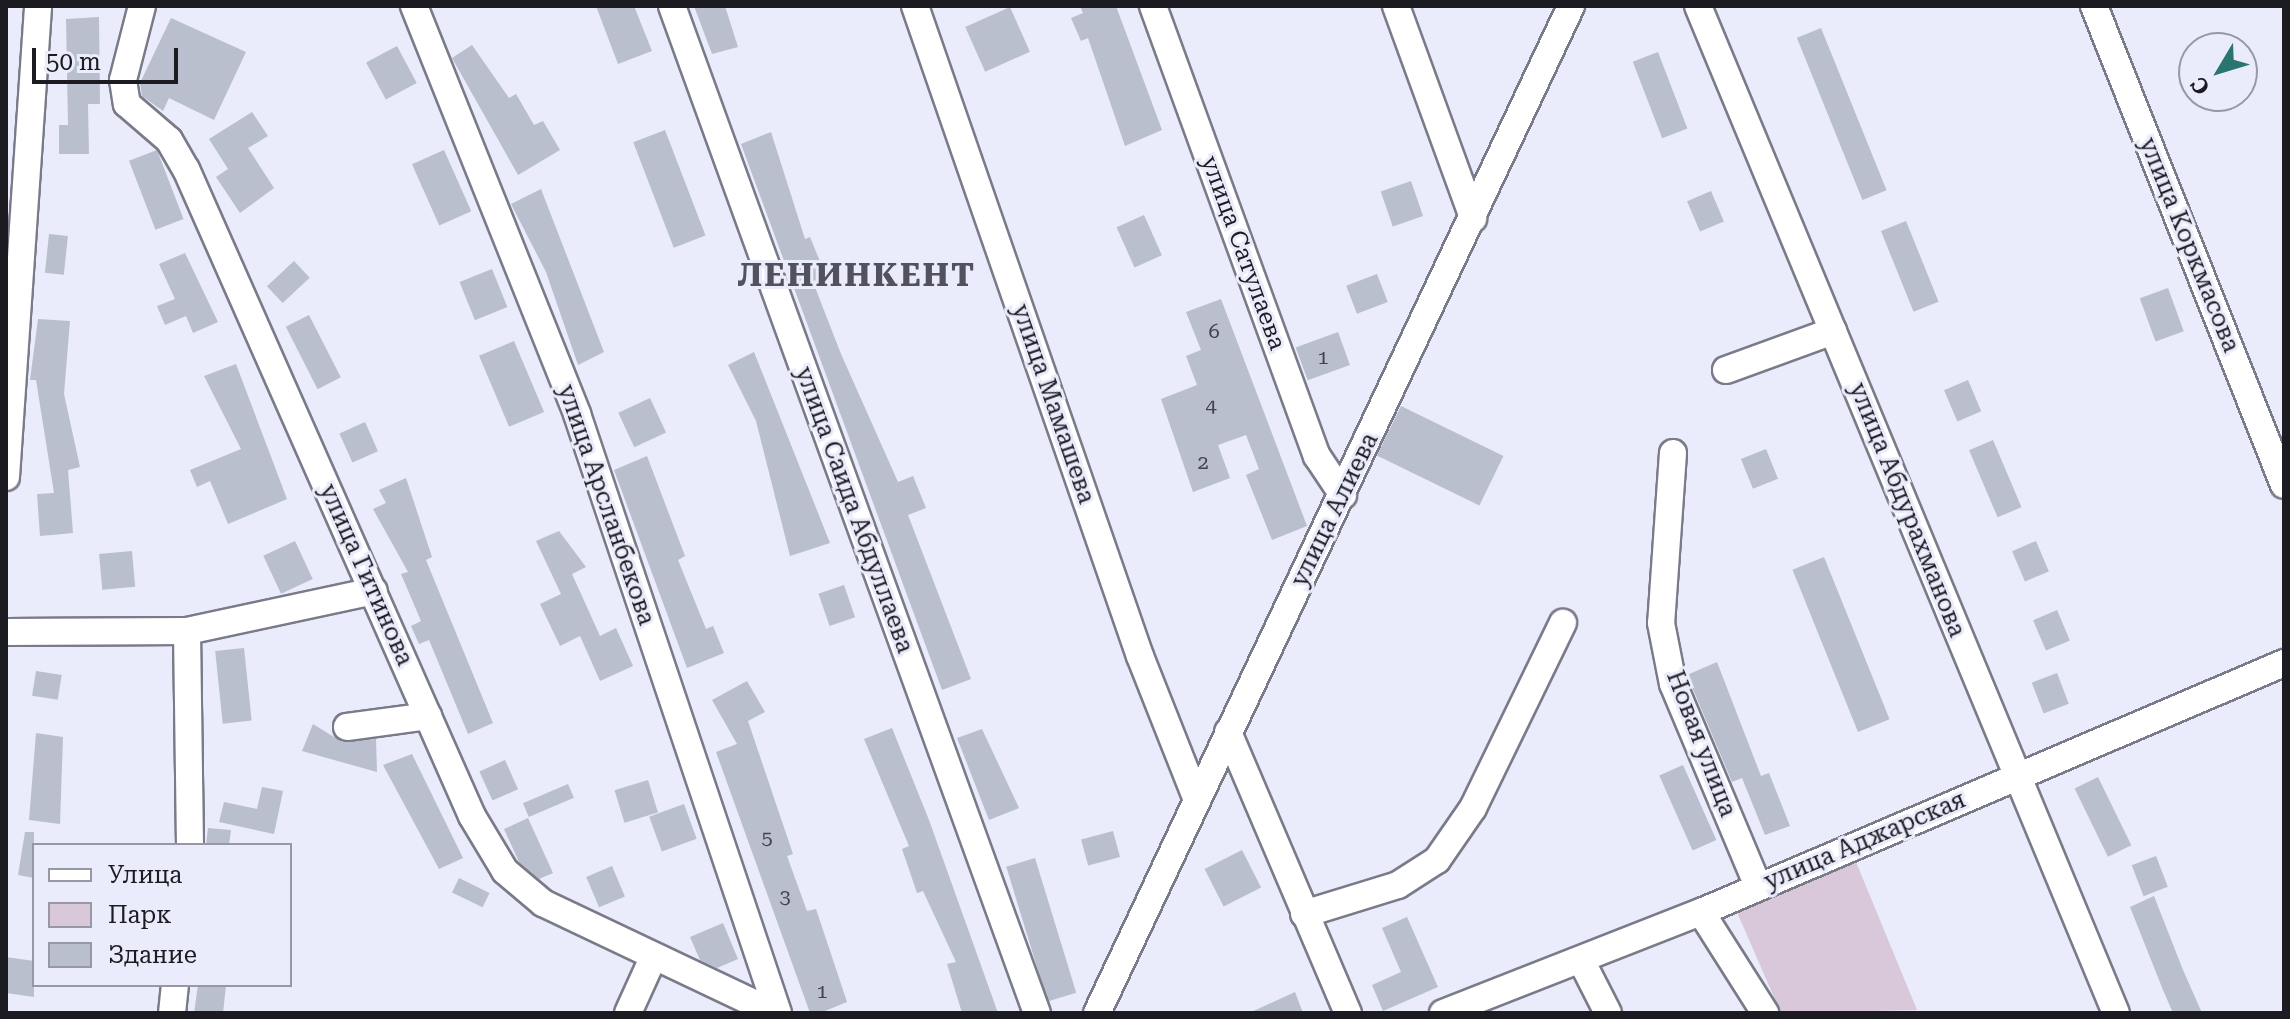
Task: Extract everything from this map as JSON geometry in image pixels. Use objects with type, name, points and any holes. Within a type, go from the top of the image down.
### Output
[{"type":"street","points":[[6,477],[38,6]]},
{"type":"street","name":"улица Гитинова","points":[[142,6],[123,80],[127,104],[169,140],[186,169],[428,716],[505,871],[543,903],[653,958],[776,1013]]},
{"type":"street","name":"улица Арсланбекова","points":[[414,6],[577,414],[776,1013]]},
{"type":"street","name":"улица Саида Абдуллаева","points":[[672,6],[1037,1013]]},
{"type":"street","name":"улица Мамашева","points":[[915,6],[1140,656],[1197,800]]},
{"type":"street","name":"улица Сатулаева","points":[[1153,6],[1317,456],[1343,495]]},
{"type":"street","points":[[1396,6],[1473,218]]},
{"type":"street","name":"улица Алиева","points":[[1097,1013],[1571,6]]},
{"type":"street","name":"улица Абдурахманова","points":[[1698,6],[2116,1013]]},
{"type":"street","name":"улица Коркмасова","points":[[2094,6],[2284,485]]},
{"type":"street","points":[[1726,370],[1833,331]]},
{"type":"street","name":"Новая улица","points":[[1673,453],[1661,623],[1673,684],[1758,886]]},
{"type":"street","points":[[6,632],[187,631],[374,591]]},
{"type":"street","points":[[1304,914],[1398,885],[1437,860],[1473,808],[1563,623]]},
{"type":"street","points":[[187,631],[190,843]]},
{"type":"street","name":"улица Аджарская","points":[[1443,1013],[1701,912],[2284,663]]},
{"type":"street","points":[[347,727],[428,716]]},
{"type":"street","points":[[1228,732],[1348,1013]]},
{"type":"street","points":[[1701,912],[1765,1013]]},
{"type":"street","points":[[628,1013],[653,958]]},
{"type":"street","points":[[1581,960],[1608,1013]]},
{"type":"street","points":[[172,1013],[175,987]]},
{"type":"green space","points":[[1856,862],[1917,1010],[1781,1013],[1736,910]]},
{"type":"building","points":[[596,6],[634,6],[652,51],[618,64]]},
{"type":"building","points":[[694,6],[725,6],[738,47],[712,54]]},
{"type":"building","points":[[1080,6],[1116,6],[1162,130],[1125,146],[1088,38],[1081,41],[1071,18],[1083,13]]},
{"type":"building","points":[[1010,7],[1030,52],[985,72],[965,27]]},
{"type":"building","points":[[99,17],[100,104],[88,104],[89,154],[59,154],[59,125],[68,125],[66,19]]},
{"type":"building","points":[[171,18],[246,52],[214,120],[169,98],[163,111],[142,96],[140,83]]},
{"type":"building","points":[[1821,28],[1887,190],[1862,200],[1797,38]]},
{"type":"building","points":[[472,45],[509,98],[516,94],[534,125],[543,121],[560,150],[518,175],[452,58]]},
{"type":"building","points":[[397,46],[417,83],[386,100],[366,62]]},
{"type":"building","points":[[1658,52],[1687,129],[1662,138],[1633,62]]},
{"type":"building","points":[[252,112],[268,136],[248,148],[274,188],[240,213],[216,177],[228,169],[209,139]]},
{"type":"building","points":[[665,130],[705,235],[674,248],[633,142]]},
{"type":"building","points":[[771,132],[805,239],[810,237],[826,276],[813,282],[841,354],[898,482],[913,476],[926,508],[908,515],[971,679],[942,690],[741,144]]},
{"type":"building","points":[[157,150],[184,219],[156,230],[129,161]]},
{"type":"building","points":[[444,150],[471,211],[439,225],[412,164]]},
{"type":"building","points":[[1411,181],[1423,216],[1393,226],[1381,191]]},
{"type":"building","points":[[541,189],[604,352],[578,365],[546,272],[511,204]]},
{"type":"building","points":[[1711,191],[1724,221],[1700,232],[1687,201]]},
{"type":"building","points":[[1144,215],[1162,255],[1134,267],[1117,227]]},
{"type":"building","points":[[1906,221],[1939,302],[1914,312],[1881,231]]},
{"type":"building","points":[[49,234],[68,236],[64,275],[45,273]]},
{"type":"building","points":[[185,253],[218,322],[193,333],[186,316],[165,325],[157,306],[175,299],[159,264]]},
{"type":"building","points":[[294,261],[310,278],[283,303],[267,286]]},
{"type":"building","points":[[492,269],[507,307],[475,320],[460,282]]},
{"type":"building","points":[[1377,274],[1388,302],[1357,314],[1346,286]]},
{"type":"building","points":[[2168,288],[2184,331],[2156,341],[2140,298]]},
{"type":"building","points":[[1221,299],[1307,526],[1272,540],[1246,475],[1259,469],[1246,435],[1218,445],[1230,478],[1193,492],[1161,399],[1197,385],[1186,356],[1201,350],[1186,312]]},
{"type":"building","points":[[309,315],[341,377],[318,389],[286,327]]},
{"type":"building","points":[[38,319],[70,321],[64,394],[80,467],[68,470],[73,533],[40,536],[37,494],[54,493],[36,380],[30,380]]},
{"type":"building","points":[[1338,332],[1350,365],[1308,380],[1296,347]]},
{"type":"building","points":[[514,341],[544,412],[509,427],[479,356]]},
{"type":"building","points":[[754,352],[830,543],[790,556],[756,421],[728,365]]},
{"type":"building","points":[[236,364],[287,499],[228,524],[210,481],[197,487],[190,470],[241,449],[204,376]]},
{"type":"building","points":[[1968,380],[1981,411],[1957,421],[1944,390]]},
{"type":"building","points":[[650,398],[666,432],[634,447],[618,413]]},
{"type":"building","points":[[1401,406],[1503,456],[1479,505],[1377,455]]},
{"type":"building","points":[[365,422],[378,451],[352,463],[339,433]]},
{"type":"building","points":[[1993,440],[2022,507],[1998,517],[1969,450]]},
{"type":"building","points":[[1766,449],[1778,479],[1753,489],[1741,459]]},
{"type":"building","points":[[647,456],[685,556],[678,560],[706,629],[713,626],[724,653],[687,668],[614,470]]},
{"type":"building","points":[[406,478],[432,557],[426,560],[493,723],[468,734],[429,640],[419,644],[411,626],[421,621],[401,574],[408,572],[373,509],[386,503],[379,490]]},
{"type":"building","points":[[559,531],[586,567],[572,574],[600,636],[616,628],[633,666],[600,681],[580,636],[560,646],[540,604],[561,594],[536,541]]},
{"type":"building","points":[[295,541],[313,579],[281,594],[263,556]]},
{"type":"building","points":[[2036,541],[2049,571],[2025,582],[2012,551]]},
{"type":"building","points":[[132,551],[135,587],[102,590],[99,554]]},
{"type":"building","points":[[1824,557],[1890,719],[1858,732],[1792,570]]},
{"type":"building","points":[[844,585],[855,617],[830,626],[818,594]]},
{"type":"building","points":[[2057,610],[2070,640],[2046,651],[2033,620]]},
{"type":"building","points":[[244,648],[252,721],[223,724],[215,651]]},
{"type":"building","points":[[1717,662],[1761,776],[1769,773],[1790,826],[1765,835],[1742,778],[1732,782],[1687,675]]},
{"type":"building","points":[[36,671],[62,675],[58,700],[32,696]]},
{"type":"building","points":[[2057,673],[2069,704],[2044,713],[2032,683]]},
{"type":"building","points":[[747,681],[765,712],[748,721],[793,854],[787,856],[807,911],[816,909],[847,1002],[820,1013],[810,1013],[716,752],[737,744],[712,700]]},
{"type":"building","points":[[313,724],[342,742],[376,739],[377,772],[302,751]]},
{"type":"building","points":[[892,728],[929,820],[998,1013],[962,1013],[947,964],[956,962],[923,891],[917,893],[902,849],[909,846],[864,739]]},
{"type":"building","points":[[982,729],[1019,808],[989,820],[957,738]]},
{"type":"building","points":[[36,733],[63,737],[60,824],[29,820]]},
{"type":"building","points":[[412,754],[463,858],[439,869],[383,765]]},
{"type":"building","points":[[505,760],[518,789],[492,801],[479,771]]},
{"type":"building","points":[[1683,765],[1716,840],[1693,850],[1659,776]]},
{"type":"building","points":[[2098,777],[2131,845],[2108,857],[2075,788]]},
{"type":"building","points":[[648,780],[658,813],[624,823],[615,790]]},
{"type":"building","points":[[568,784],[574,798],[529,817],[523,803]]},
{"type":"building","points":[[262,787],[283,791],[274,834],[219,822],[224,802],[257,809]]},
{"type":"building","points":[[684,804],[697,839],[662,851],[649,817]]},
{"type":"building","points":[[528,818],[553,873],[539,879],[519,862],[504,829]]},
{"type":"building","points":[[208,828],[231,830],[229,843],[206,843]]},
{"type":"building","points":[[1113,831],[1120,857],[1088,866],[1081,840]]},
{"type":"building","points":[[25,832],[34,832],[32,878],[18,875]]},
{"type":"building","points":[[1242,850],[1261,887],[1224,906],[1205,869]]},
{"type":"building","points":[[2156,856],[2168,887],[2144,896],[2132,865]]},
{"type":"building","points":[[1035,858],[1076,993],[1048,1002],[1006,867]]},
{"type":"building","points":[[612,866],[625,896],[599,907],[586,877]]},
{"type":"building","points":[[459,878],[490,893],[483,907],[452,892]]},
{"type":"building","points":[[2154,896],[2202,1013],[2173,1013],[2163,990],[2130,907]]},
{"type":"building","points":[[1407,917],[1438,987],[1383,1011],[1372,985],[1401,972],[1382,928]]},
{"type":"building","points":[[723,923],[738,959],[717,968],[700,960],[690,937]]},
{"type":"building","points":[[6,957],[32,961],[34,997],[6,993]]},
{"type":"building","points":[[198,987],[226,987],[223,1013],[194,1013]]},
{"type":"building","points":[[1295,992],[1303,1013],[1249,1013]]},
{"type":"district","name":"ЛЕНИНКЕНТ","points":[[857,275]]}]
